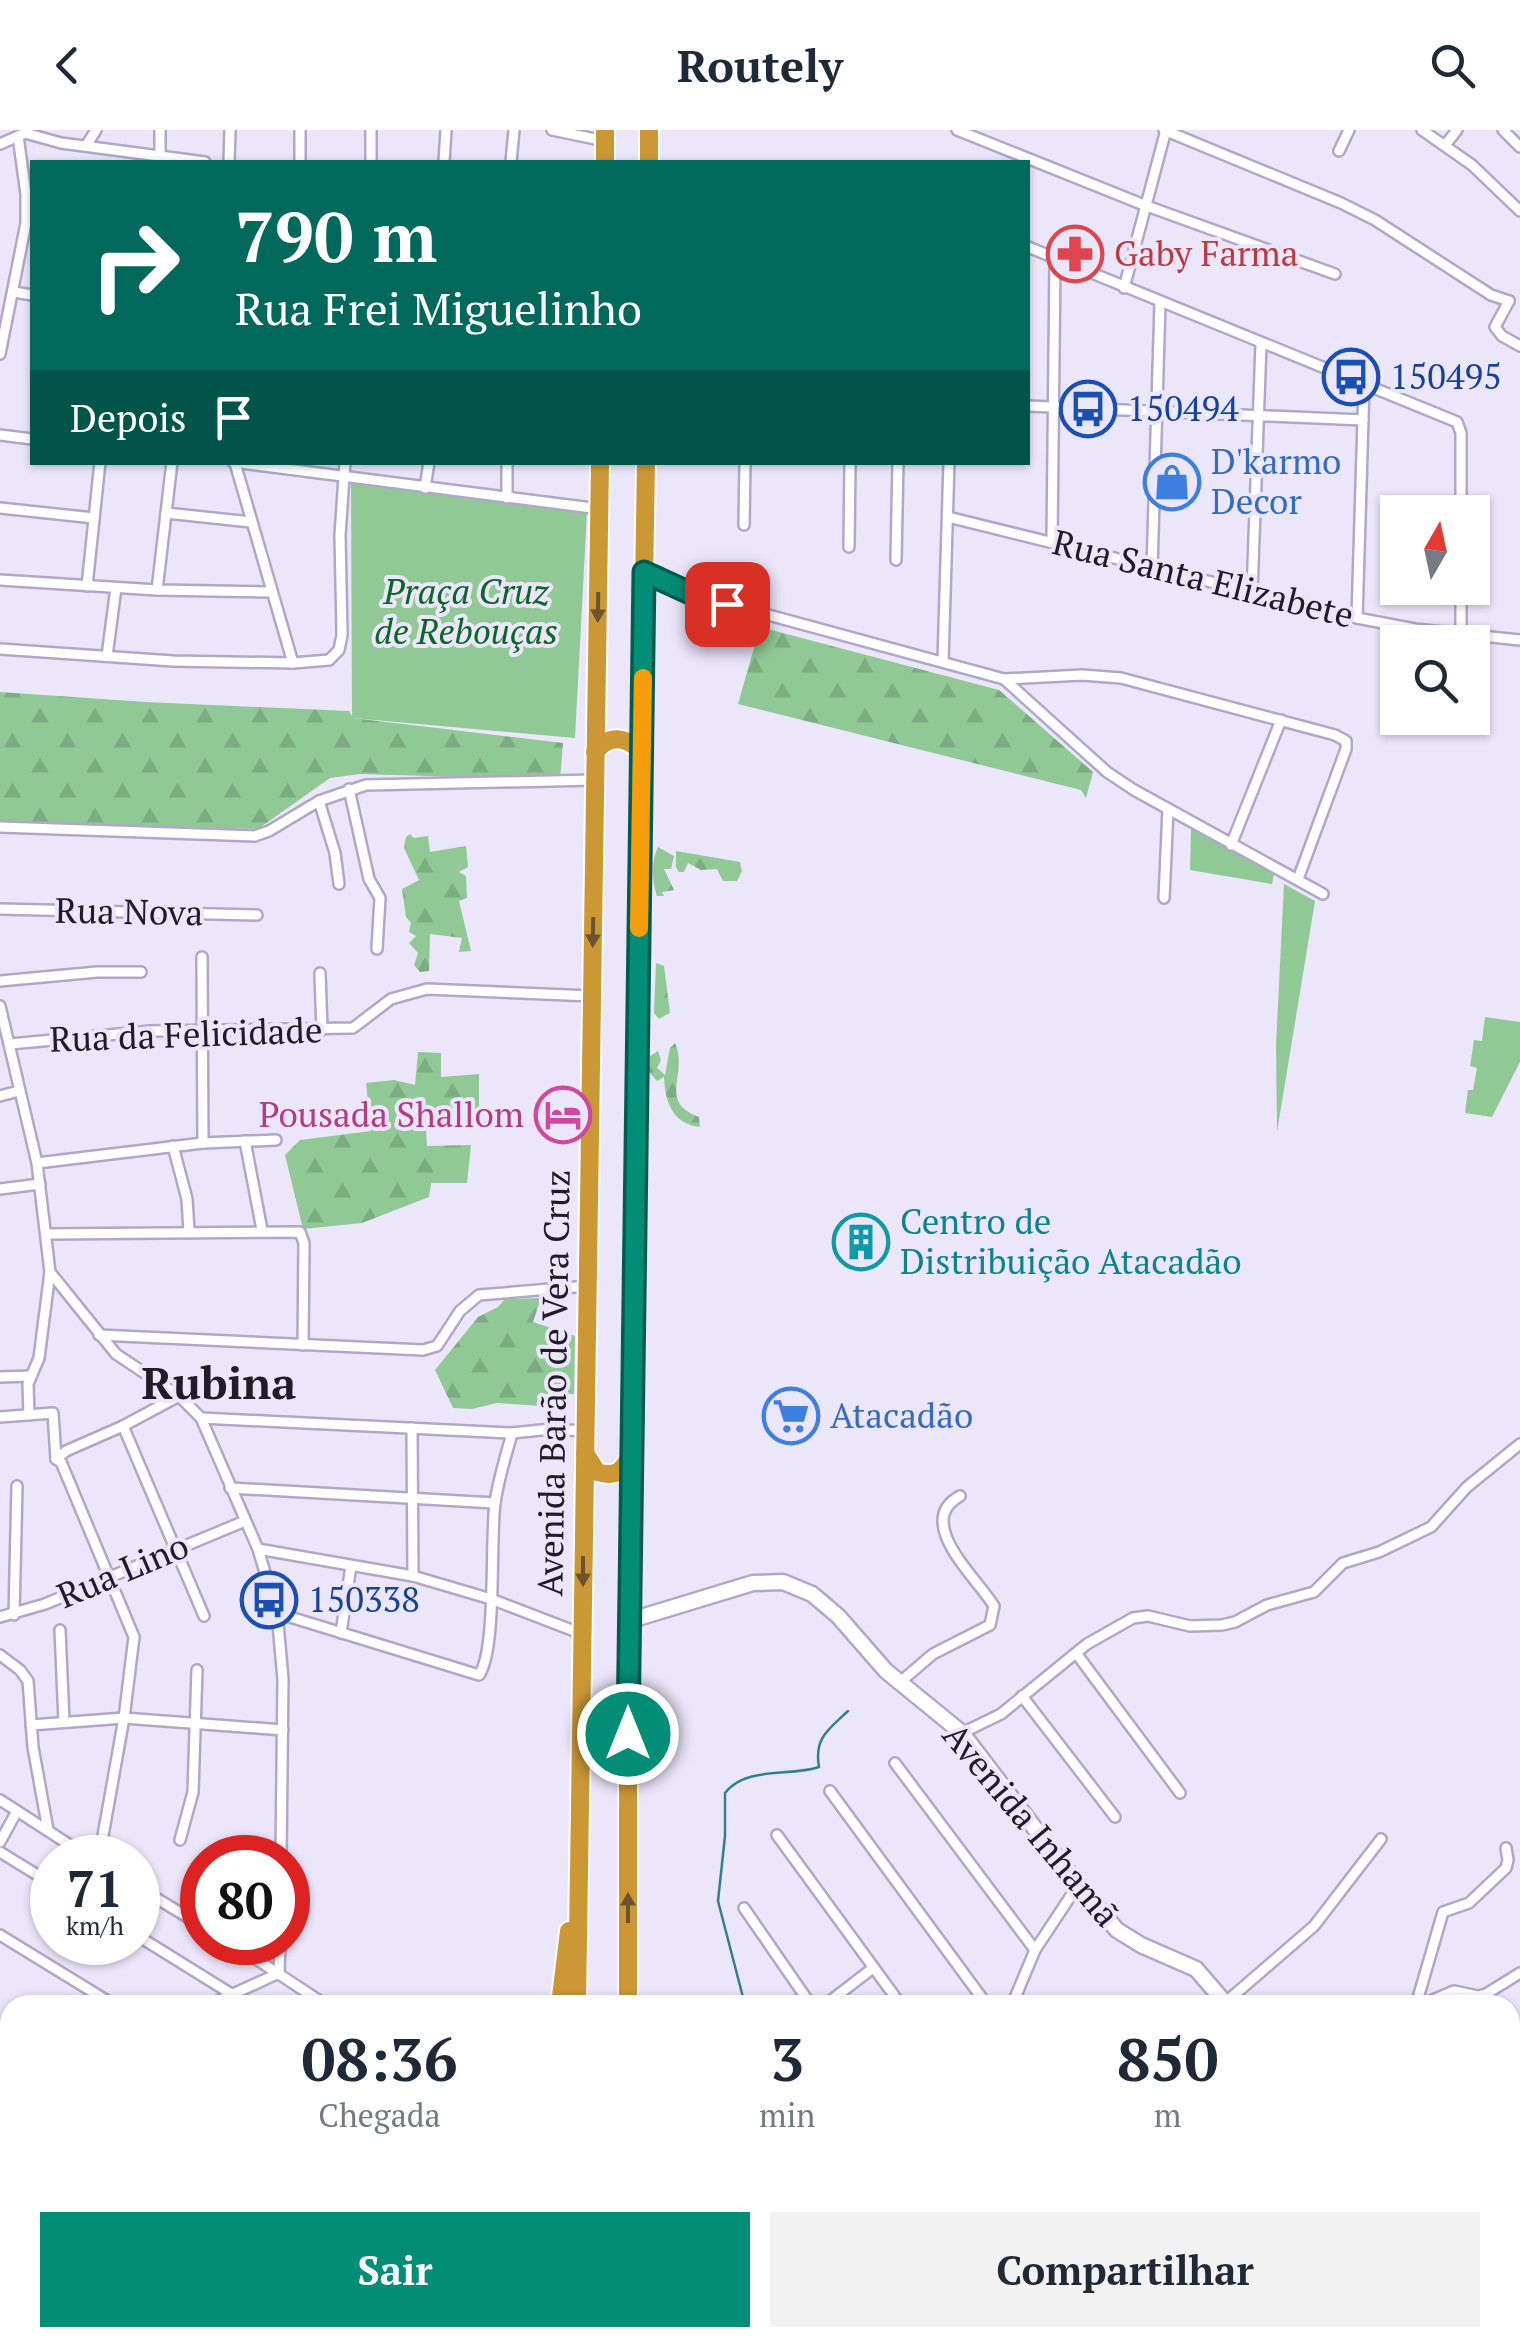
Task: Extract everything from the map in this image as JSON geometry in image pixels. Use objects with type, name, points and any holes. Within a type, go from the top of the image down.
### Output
[{"type":"highway","points":[[649,160],[650,130]]},
{"type":"highway","name":"Avenida Barão de Vera Cruz","points":[[577,1995],[600,465]]},
{"type":"highway","points":[[628,1995],[628,1621],[646,465]]},
{"type":"highway","points":[[594,752],[608,740],[620,738],[642,752]]},
{"type":"highway","points":[[583,1440],[597,1472],[609,1476],[620,1472],[632,1451]]},
{"type":"highway","points":[[561,1995],[578,1886]]},
{"type":"street","points":[[86,146],[96,130]]},
{"type":"street","points":[[160,130],[160,154]]},
{"type":"street","points":[[230,130],[230,160]]},
{"type":"street","points":[[300,130],[300,160]]},
{"type":"street","points":[[370,160],[371,130]]},
{"type":"street","points":[[444,160],[446,130]]},
{"type":"street","points":[[511,160],[514,130]]},
{"type":"street","points":[[552,130],[605,136]]},
{"type":"street","points":[[957,130],[1144,205],[1335,274]]},
{"type":"street","points":[[994,142],[998,130]]},
{"type":"street","points":[[1124,288],[1166,130],[1341,202],[1491,295],[1509,301]]},
{"type":"street","points":[[1339,151],[1349,130]]},
{"type":"street","points":[[1422,130],[1490,180],[1520,211]]},
{"type":"street","points":[[1446,144],[1456,130]]},
{"type":"street","points":[[1503,130],[1520,146]]},
{"type":"street","points":[[0,354],[4,318],[27,260],[24,133]]},
{"type":"street","points":[[0,144],[24,133],[137,157],[160,154],[194,160]]},
{"type":"street","points":[[1030,248],[1450,418],[1461,433],[1461,495]]},
{"type":"street","points":[[1052,542],[1055,258]]},
{"type":"street","points":[[14,292],[30,295]]},
{"type":"street","points":[[1520,296],[1509,301],[1495,327],[1520,346]]},
{"type":"street","points":[[1152,568],[1160,303]]},
{"type":"street","points":[[1252,593],[1261,344]]},
{"type":"street","points":[[1357,618],[1364,386]]},
{"type":"street","points":[[1030,406],[1362,420]]},
{"type":"street","points":[[0,435],[30,440]]},
{"type":"street","points":[[88,586],[100,465]]},
{"type":"street","points":[[157,590],[172,465]]},
{"type":"street","points":[[235,465],[292,663]]},
{"type":"street","points":[[274,465],[600,509]]},
{"type":"street","points":[[0,650],[173,661],[292,663],[323,662],[336,656],[342,635],[344,465]]},
{"type":"street","points":[[425,488],[428,465]]},
{"type":"street","points":[[507,465],[507,498]]},
{"type":"street","points":[[744,525],[745,465]]},
{"type":"street","points":[[849,547],[850,465]]},
{"type":"street","points":[[896,560],[898,465]]},
{"type":"street","points":[[944,661],[949,465]]},
{"type":"street","points":[[0,508],[94,518]]},
{"type":"street","points":[[166,513],[251,522]]},
{"type":"street","name":"Rua Santa Elizabete","points":[[948,517],[1252,593],[1400,625]]},
{"type":"street","points":[[644,572],[692,594],[1004,679],[1082,675],[1120,678],[1282,720],[1346,741],[1298,879]]},
{"type":"street","points":[[0,580],[157,590],[271,592]]},
{"type":"street","points":[[107,656],[116,588]]},
{"type":"street","name":"Rua Santa Elizabete","points":[[1490,637],[1520,640]]},
{"type":"street","points":[[1004,679],[1107,772],[1322,894]]},
{"type":"street","points":[[1230,845],[1282,720]]},
{"type":"street","points":[[0,827],[256,836],[319,800],[381,783],[594,780]]},
{"type":"street","points":[[349,789],[368,879],[380,898],[376,948]]},
{"type":"street","points":[[319,800],[335,854],[339,884]]},
{"type":"street","points":[[1164,898],[1168,809]]},
{"type":"street","name":"Rua Nova","points":[[0,910],[257,915]]},
{"type":"street","points":[[202,957],[202,1143]]},
{"type":"street","points":[[0,981],[141,972]]},
{"type":"street","points":[[320,973],[322,1030]]},
{"type":"street","name":"Rua da Felicidade","points":[[10,1044],[202,1029],[322,1030],[359,1025],[391,999],[414,990],[591,996]]},
{"type":"street","points":[[0,1006],[37,1162],[50,1272],[39,1358],[28,1384],[30,1415]]},
{"type":"street","points":[[0,1096],[19,1091]]},
{"type":"street","points":[[37,1162],[202,1143],[276,1140]]},
{"type":"street","points":[[245,1141],[262,1230]]},
{"type":"street","points":[[173,1146],[187,1199],[189,1231]]},
{"type":"street","points":[[0,1189],[40,1184]]},
{"type":"street","points":[[47,1234],[294,1230],[304,1236],[303,1345]]},
{"type":"street","points":[[50,1272],[116,1354],[178,1396],[202,1418],[258,1549],[276,1613],[283,1679],[281,1835]]},
{"type":"street","points":[[99,1336],[432,1349],[460,1310],[479,1295],[587,1286]]},
{"type":"street","points":[[0,1378],[32,1376]]},
{"type":"street","points":[[56,1458],[178,1396]]},
{"type":"street","points":[[0,1417],[53,1413],[56,1458],[134,1637],[104,1835]]},
{"type":"street","points":[[202,1418],[512,1433],[551,1429],[583,1440]]},
{"type":"street","points":[[123,1426],[204,1616]]},
{"type":"street","points":[[412,1428],[412,1576]]},
{"type":"street","points":[[276,1613],[479,1675],[484,1664],[491,1599],[495,1504],[512,1433]]},
{"type":"street","points":[[962,1733],[1001,1714],[1076,1653],[1133,1618],[1148,1616],[1190,1626],[1222,1625],[1267,1605],[1314,1592],[1343,1563],[1379,1552],[1432,1527],[1468,1487],[1520,1444]]},
{"type":"street","points":[[14,1615],[17,1486]]},
{"type":"street","points":[[230,1488],[495,1504]]},
{"type":"street","points":[[899,1683],[933,1654],[985,1630],[993,1621],[994,1606],[948,1542],[942,1525],[946,1507],[960,1496]]},
{"type":"street","name":"Rua Lino","points":[[0,1617],[109,1578],[245,1521]]},
{"type":"street","points":[[258,1549],[412,1576],[491,1599],[582,1634]]},
{"type":"street","points":[[341,1632],[351,1566]]},
{"type":"street","name":"Avenida Inhamã","points":[[628,1621],[741,1585],[783,1582],[800,1587],[828,1605],[899,1683],[962,1733],[1116,1930],[1196,1968],[1218,1995]]},
{"type":"street","points":[[60,1630],[64,1722]]},
{"type":"street","points":[[1076,1653],[1180,1793]]},
{"type":"street","points":[[0,1655],[28,1681],[48,1830]]},
{"type":"street","points":[[182,1835],[191,1804],[197,1670]]},
{"type":"street","points":[[1022,1696],[1115,1818]]},
{"type":"street","points":[[31,1725],[124,1718],[283,1730]]},
{"type":"street","points":[[895,1763],[1035,1950]]},
{"type":"street","points":[[830,1791],[980,1995]]},
{"type":"street","points":[[0,1800],[56,1835]]},
{"type":"street","points":[[0,1842],[17,1811]]},
{"type":"street","points":[[778,1834],[892,1995]]},
{"type":"street","points":[[1236,1995],[1314,1926],[1381,1840]]},
{"type":"street","points":[[1422,1995],[1443,1912],[1468,1903],[1498,1877],[1508,1860],[1506,1848]]},
{"type":"street","points":[[0,1852],[30,1870]]},
{"type":"street","points":[[1016,1995],[1035,1950],[1078,1885]]},
{"type":"street","points":[[744,1908],[804,1995]]},
{"type":"street","points":[[0,1935],[98,1995]]},
{"type":"street","points":[[160,1952],[220,1995]]},
{"type":"street","points":[[267,1965],[310,1995]]},
{"type":"street","points":[[280,1965],[280,1973]]},
{"type":"street","points":[[838,1995],[872,1968]]},
{"type":"street","points":[[1482,1995],[1520,1972]]},
{"type":"street","points":[[237,1995],[280,1973]]},
{"type":"street","points":[[302,1995],[303,1991]]},
{"type":"street","points":[[1444,1995],[1454,1991],[1476,1995]]},
{"type":"green space","name":"Praça Cruz de Rebouças","points":[[351,481],[587,512],[575,738],[352,718]]},
{"type":"green space","points":[[760,627],[999,690],[1093,772],[1086,798],[1081,790],[738,704]]},
{"type":"green space","points":[[0,692],[349,711],[353,718],[563,743],[560,780],[360,774],[330,778],[258,829],[0,824]]},
{"type":"green space","points":[[1191,829],[1274,874],[1272,884],[1190,870]]},
{"type":"green space","points":[[410,834],[414,838],[428,836],[430,852],[466,846],[468,867],[459,872],[466,876],[467,898],[459,901],[471,951],[459,952],[462,938],[430,934],[429,971],[420,972],[414,965],[418,953],[409,943],[416,936],[409,932],[411,923],[406,917],[402,889],[419,880],[404,848]]},
{"type":"green space","points":[[658,847],[674,856],[671,869],[664,869],[674,890],[662,892],[664,896],[657,896],[653,878]]},
{"type":"green space","points":[[676,851],[740,862],[742,871],[737,881],[723,881],[717,869],[701,870],[688,863],[684,872],[679,872]]},
{"type":"green space","points":[[1284,884],[1315,901],[1277,1132],[1276,1045]]},
{"type":"green space","points":[[656,963],[664,966],[670,1013],[659,1019],[654,1013]]},
{"type":"green space","points":[[1485,1017],[1520,1022],[1520,1062],[1492,1117],[1465,1113],[1468,1090],[1473,1090],[1477,1068],[1470,1066],[1474,1040],[1482,1041]]},
{"type":"green space","points":[[675,1043],[679,1065],[677,1095],[686,1110],[699,1117],[700,1127],[677,1116],[668,1103],[664,1077],[657,1081],[649,1072],[650,1056],[658,1051],[661,1060],[657,1068],[665,1075],[670,1048]]},
{"type":"green space","points":[[418,1052],[441,1053],[441,1077],[479,1074],[479,1118],[426,1130],[427,1146],[471,1145],[467,1183],[431,1183],[429,1197],[362,1223],[303,1229],[285,1155],[300,1140],[371,1131],[366,1083],[394,1080],[415,1085]]},
{"type":"green space","points":[[541,1298],[533,1322],[575,1336],[574,1394],[541,1394],[542,1406],[497,1403],[472,1409],[453,1408],[435,1370],[478,1317],[505,1299]]},
{"type":"waterway","points":[[742,1995],[718,1901],[725,1793],[744,1779],[819,1767],[821,1742],[848,1711]]},
{"type":"slow traffic","points":[[639,928],[643,678]]},
{"type":"place","name":"Gaby Farma","points":[[1075,254]]},
{"type":"place","name":"150495","points":[[1351,377]]},
{"type":"place","name":"150494","points":[[1088,409]]},
{"type":"place","name":"D'karmo Decor","points":[[1172,482]]},
{"type":"place","name":"Pousada Shallom","points":[[563,1115]]},
{"type":"place","name":"Centro de Distribuição Atacadão","points":[[861,1242]]},
{"type":"place","name":"Atacadão","points":[[791,1416]]},
{"type":"place","name":"150338","points":[[269,1600]]},
{"type":"district","name":"Rubina","points":[[219,1383]]},
{"type":"route","points":[[628,1734],[644,572],[692,594],[727,604]]}]
